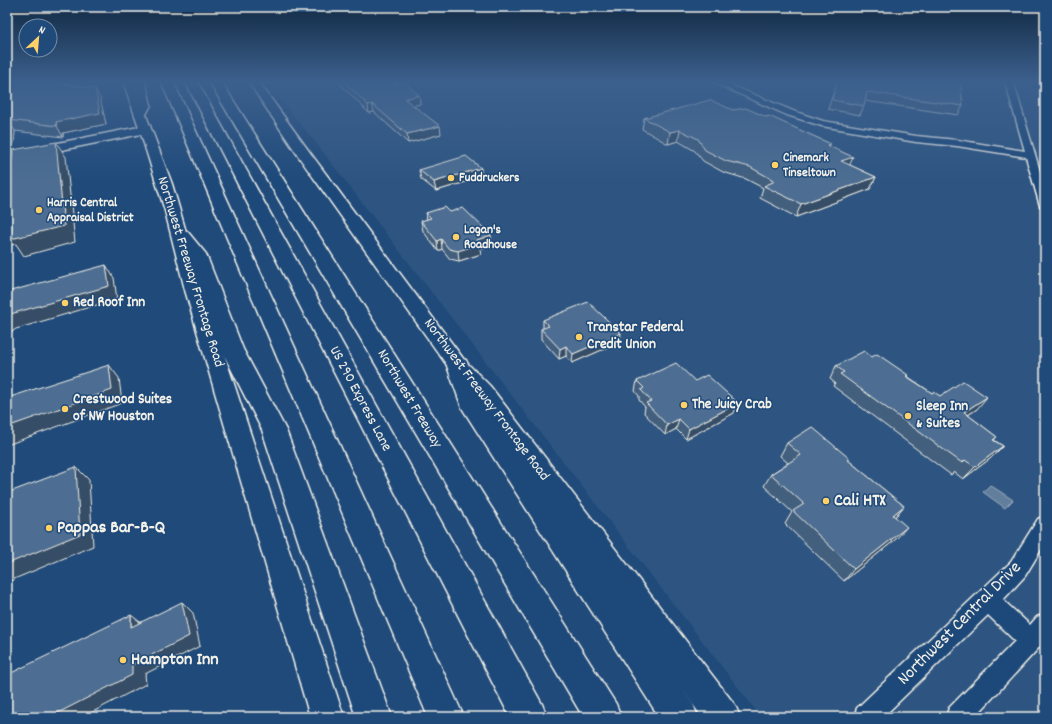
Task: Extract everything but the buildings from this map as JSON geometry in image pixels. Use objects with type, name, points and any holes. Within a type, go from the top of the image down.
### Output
[{"type":"highway","points":[[144,115],[144,122]]},
{"type":"highway","points":[[182,115],[446,717]]},
{"type":"highway","name":"US 290 Express Lane","points":[[209,115],[529,717]]},
{"type":"highway","name":"Northwest Freeway","points":[[236,115],[603,717]]},
{"type":"highway","points":[[181,235],[198,254],[232,349],[274,430],[374,717]]},
{"type":"highway","points":[[458,366],[470,402],[680,717]]},
{"type":"main road","name":"Northwest Freeway Frontage Road","points":[[141,115],[181,235],[194,290],[327,717]]},
{"type":"main road","name":"Northwest Freeway Frontage Road","points":[[276,115],[306,158],[458,366],[482,392],[723,717]]},
{"type":"main road","points":[[7,152],[144,122]]},
{"type":"main road","points":[[7,158],[144,122]]},
{"type":"street","points":[[798,115],[808,119],[916,139],[958,149],[1030,158]]},
{"type":"street","points":[[1018,115],[1045,206]]},
{"type":"street","name":"Northwest Central Drive","points":[[866,717],[988,600],[1018,569],[1045,525]]},
{"type":"street","points":[[958,717],[1038,632],[988,600]]},
{"type":"shaded area","points":[[293,115],[1045,115],[1045,717],[761,717]]},
{"type":"shaded area","points":[[990,485],[1013,500],[1005,508],[983,492]]},
{"type":"place","name":"Cinemark Tinseltown","points":[[775,165]]},
{"type":"place","name":"Fuddruckers","points":[[451,178]]},
{"type":"place","name":"Harris Central Appraisal District","points":[[39,210]]},
{"type":"place","name":"Logan's Roadhouse","points":[[456,237]]},
{"type":"place","name":"Red Roof Inn","points":[[65,303]]},
{"type":"place","name":"Transtar Federal Credit Union","points":[[579,337]]},
{"type":"place","name":"The Juicy Crab","points":[[684,405]]},
{"type":"place","name":"Crestwood Suites of NW Houston","points":[[65,409]]},
{"type":"place","name":"Sleep Inn & Suites","points":[[908,416]]},
{"type":"place","name":"Cali HTX","points":[[826,501]]},
{"type":"place","name":"Pappas Bar-B-Q","points":[[49,528]]},
{"type":"place","name":"Hampton Inn","points":[[123,660]]}]
